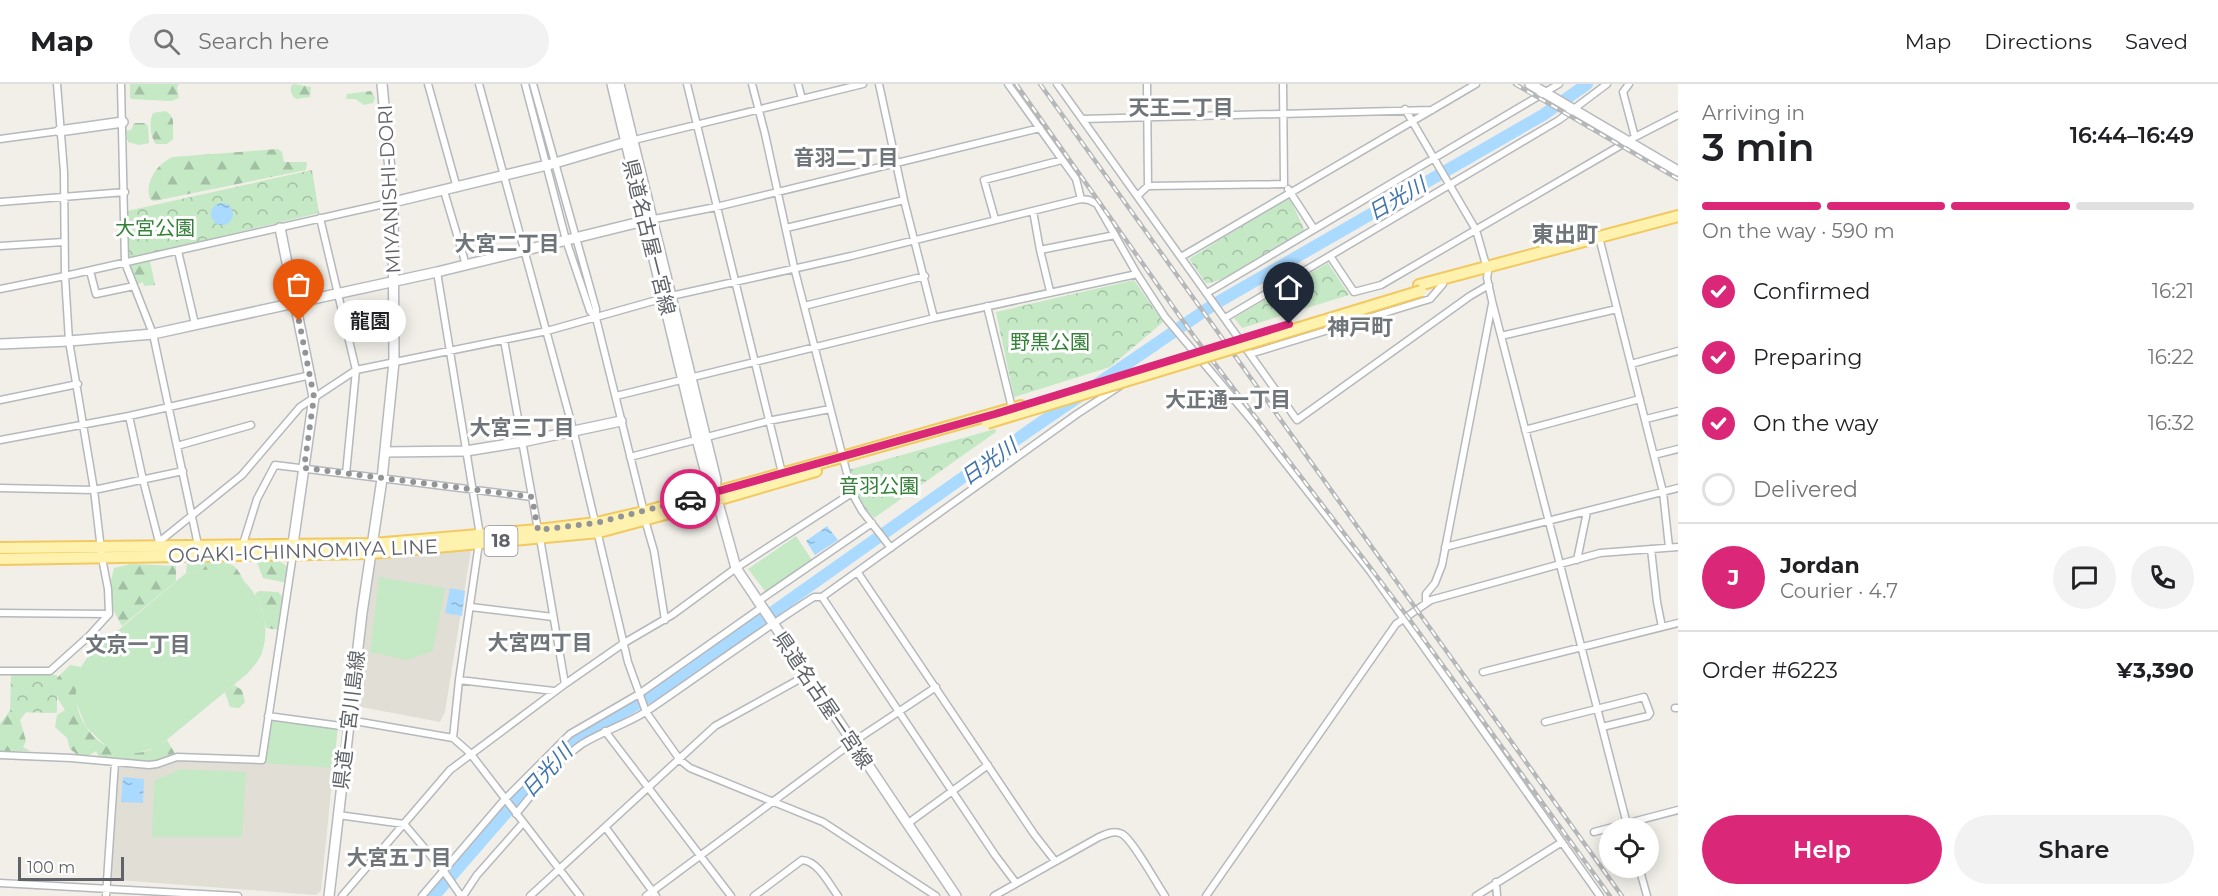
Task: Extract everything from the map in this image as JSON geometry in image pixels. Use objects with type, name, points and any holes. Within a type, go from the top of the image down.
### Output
[{"type":"main road","name":"OGAKI-ICHINNOMIYA LINE","points":[[1599,240],[1678,216]]},
{"type":"main road","name":"OGAKI-ICHINNOMIYA LINE","points":[[0,559],[101,553],[372,549],[598,527],[843,460],[1487,269],[1599,240],[1678,223]]},
{"type":"main road","name":"OGAKI-ICHINNOMIYA LINE","points":[[716,496],[782,473],[843,460],[987,423],[1487,269]]},
{"type":"main road","name":"OGAKI-ICHINNOMIYA LINE","points":[[0,548],[101,553],[159,544],[243,544],[293,549]]},
{"type":"street","points":[[0,671],[50,671],[89,636],[109,614],[108,589],[101,553],[94,490],[69,341],[64,242],[65,196],[57,84]]},
{"type":"street","points":[[121,84],[125,263],[153,334],[198,545]]},
{"type":"street","name":"MIYANISHI-DORI","points":[[372,549],[394,362],[393,202],[382,84]]},
{"type":"street","points":[[428,84],[457,188]]},
{"type":"street","points":[[479,84],[574,433],[624,643],[646,711],[680,760],[690,768],[823,822],[936,896]]},
{"type":"street","points":[[525,84],[551,164]]},
{"type":"street","points":[[533,84],[570,239],[590,311],[596,318],[616,396],[654,551],[665,620]]},
{"type":"street","name":"県道名古屋一宮線","points":[[612,84],[629,141],[668,298],[701,438],[708,481],[716,496],[736,568],[956,896]]},
{"type":"street","name":"県道名古屋一宮線","points":[[619,84],[629,141]]},
{"type":"street","points":[[687,84],[782,473]]},
{"type":"street","points":[[752,84],[794,267],[852,494],[891,548]]},
{"type":"street","points":[[798,84],[802,99]]},
{"type":"street","points":[[0,289],[90,271],[457,188],[629,141],[863,84]]},
{"type":"street","points":[[879,84],[904,200],[934,318]]},
{"type":"street","points":[[1008,84],[1076,179],[1081,199]]},
{"type":"street","points":[[1057,84],[1297,420],[1470,296],[1489,285]]},
{"type":"street","points":[[1147,84],[1148,186]]},
{"type":"street","points":[[1283,84],[1284,184],[1314,229]]},
{"type":"street","points":[[1181,257],[1476,84]]},
{"type":"street","points":[[1530,84],[1572,110],[1632,139],[1678,171]]},
{"type":"street","points":[[1207,294],[1559,84]]},
{"type":"street","points":[[1224,317],[1572,110],[1607,84]]},
{"type":"street","points":[[1629,84],[1623,93],[1632,139]]},
{"type":"street","points":[[1405,109],[1476,230],[1559,565],[1626,818]]},
{"type":"street","points":[[1082,119],[1432,110]]},
{"type":"street","points":[[1330,256],[1354,292],[1381,285],[1632,139],[1678,115]]},
{"type":"street","points":[[0,139],[123,122]]},
{"type":"street","points":[[0,344],[153,334],[525,252],[648,220],[716,207],[1040,128]]},
{"type":"street","points":[[994,219],[984,180],[1062,160]]},
{"type":"street","points":[[1137,196],[1148,186],[1284,184]]},
{"type":"street","points":[[444,191],[466,265]]},
{"type":"street","points":[[0,202],[125,192]]},
{"type":"street","points":[[129,416],[159,544],[242,475],[300,407],[356,370],[547,331],[736,281],[851,256],[1081,199],[1089,200],[1097,204],[1137,274],[1165,317],[1316,500],[1403,618],[1600,896]]},
{"type":"street","points":[[786,228],[904,200]]},
{"type":"street","points":[[1033,211],[1050,291]]},
{"type":"street","points":[[320,218],[356,370],[346,474]]},
{"type":"street","points":[[0,755],[157,764],[177,757],[262,760],[314,397],[280,228]]},
{"type":"street","points":[[1040,250],[1115,235]]},
{"type":"street","points":[[1599,240],[1663,492],[1669,548]]},
{"type":"street","points":[[0,246],[64,242]]},
{"type":"street","points":[[178,251],[195,324]]},
{"type":"street","points":[[90,271],[96,294],[134,286]]},
{"type":"street","points":[[437,272],[479,539],[453,738]]},
{"type":"street","points":[[616,396],[934,318],[1050,291],[1137,274]]},
{"type":"street","points":[[804,306],[925,276]]},
{"type":"street","points":[[1250,354],[1430,299],[1443,284]]},
{"type":"street","points":[[1426,603],[1426,594],[1438,575],[1445,547],[1492,301]]},
{"type":"street","points":[[987,306],[1016,407]]},
{"type":"street","points":[[1502,336],[1617,309]]},
{"type":"street","points":[[504,340],[565,684]]},
{"type":"street","points":[[1631,364],[1678,351]]},
{"type":"street","points":[[516,813],[548,775],[580,746],[604,731],[646,711],[771,623],[814,597],[822,597],[858,573],[1134,375],[1197,355]]},
{"type":"street","points":[[0,440],[129,416],[311,375]]},
{"type":"street","points":[[0,400],[78,384]]},
{"type":"street","points":[[1526,430],[1640,399]]},
{"type":"street","points":[[630,457],[768,421],[830,409]]},
{"type":"street","points":[[1646,419],[1678,411]]},
{"type":"street","points":[[385,452],[466,451],[574,433],[621,422]]},
{"type":"street","points":[[177,446],[251,425]]},
{"type":"street","points":[[1654,455],[1678,449]]},
{"type":"street","points":[[243,544],[257,499],[275,465],[532,497]]},
{"type":"street","points":[[0,488],[94,490],[183,471]]},
{"type":"street","points":[[1445,547],[1678,489]]},
{"type":"street","points":[[342,896],[450,770],[470,753],[624,643],[665,620],[736,568],[852,494]]},
{"type":"street","points":[[1577,560],[1587,512]]},
{"type":"street","points":[[422,896],[506,800],[570,734],[640,696],[873,524]]},
{"type":"street","points":[[1206,896],[1396,624],[1403,618],[1431,600],[1612,550],[1678,547]]},
{"type":"street","name":"県道一宮川島線","points":[[329,896],[348,723],[372,549]]},
{"type":"street","points":[[1651,549],[1662,627]]},
{"type":"street","points":[[858,573],[1034,834],[1055,861]]},
{"type":"street","points":[[822,597],[994,855],[1016,883]]},
{"type":"street","points":[[471,607],[553,617]]},
{"type":"street","points":[[0,613],[109,614]]},
{"type":"street","points":[[1483,672],[1582,649],[1678,623]]},
{"type":"street","points":[[530,896],[716,726],[807,675]]},
{"type":"street","points":[[459,680],[555,691]]},
{"type":"street","points":[[606,828],[651,894],[699,855],[853,742],[936,687]]},
{"type":"street","points":[[1545,722],[1644,697],[1646,700],[1650,713],[1648,716],[1602,727]]},
{"type":"street","points":[[268,716],[348,723],[453,738],[470,753],[580,896]]},
{"type":"street","points":[[604,731],[731,896]]},
{"type":"street","points":[[106,892],[115,762]]},
{"type":"street","points":[[907,824],[988,765]]},
{"type":"street","points":[[1651,818],[1678,810]]},
{"type":"street","points":[[338,815],[404,824],[462,896],[477,875],[524,823]]},
{"type":"street","points":[[1594,832],[1599,831]]},
{"type":"street","points":[[994,896],[1099,837],[1109,833],[1119,833],[1129,841],[1165,896]]},
{"type":"street","points":[[1476,896],[1562,842]]},
{"type":"street","points":[[754,896],[802,860],[809,861],[815,866],[838,896]]},
{"type":"street","points":[[1642,878],[1647,896]]},
{"type":"street","points":[[1496,882],[1497,896]]},
{"type":"street","points":[[0,883],[106,892],[238,896]]},
{"type":"shaded area","points":[[471,550],[445,712],[440,722],[356,706],[353,702],[374,561],[380,556]]},
{"type":"shaded area","points":[[338,723],[321,891],[316,895],[105,879],[111,765],[157,768],[176,760],[265,763]]},
{"type":"green space","points":[[130,84],[179,84],[177,88],[179,98],[171,101],[132,99],[130,98]]},
{"type":"green space","points":[[294,84],[311,87],[310,97],[296,99],[291,91],[291,86]]},
{"type":"green space","points":[[371,91],[375,98],[373,103],[364,105],[355,99],[346,99],[347,94]]},
{"type":"green space","points":[[165,111],[173,120],[173,139],[167,144],[156,144],[151,133],[152,116],[153,113]]},
{"type":"green space","points":[[134,123],[145,123],[148,126],[149,143],[139,145],[128,142],[126,131],[131,130]]},
{"type":"green space","points":[[278,149],[282,152],[284,162],[307,162],[306,170],[154,201],[150,199],[149,186],[154,174],[162,164],[173,157]]},
{"type":"green space","name":"大宮公園","points":[[312,170],[319,213],[131,258],[128,255],[127,211]]},
{"type":"green space","points":[[1289,197],[1305,231],[1239,271],[1206,283],[1189,259]]},
{"type":"green space","points":[[150,261],[155,285],[144,286],[143,282],[134,286],[129,266]]},
{"type":"green space","points":[[1328,263],[1349,295],[1242,328],[1234,318]]},
{"type":"green space","name":"野黒公園","points":[[1134,280],[1163,322],[1110,367],[1014,397],[996,312]]},
{"type":"green space","name":"音羽公園","points":[[995,429],[996,432],[874,518],[858,496],[848,470]]},
{"type":"green space","points":[[796,536],[814,563],[768,595],[748,569]]},
{"type":"green space","points":[[211,559],[232,565],[245,583],[224,571],[202,570],[186,573],[187,562]]},
{"type":"green space","points":[[256,560],[278,560],[289,568],[287,583],[263,578]]},
{"type":"green space","points":[[131,564],[176,566],[176,581],[122,626],[111,604],[110,585],[114,568]]},
{"type":"green space","points":[[205,569],[221,569],[235,575],[253,592],[264,616],[264,643],[260,658],[247,674],[158,747],[134,754],[120,753],[106,746],[86,727],[76,702],[76,682],[81,667],[89,655],[186,573]]},
{"type":"green space","points":[[379,577],[445,588],[433,651],[407,660],[370,652]]},
{"type":"green space","points":[[259,591],[278,592],[285,599],[280,630],[266,628],[262,609],[255,594]]},
{"type":"green space","points":[[70,665],[81,667],[76,687],[76,700],[80,716],[98,740],[110,748],[138,753],[153,749],[167,740],[177,757],[157,764],[100,760],[96,751],[83,759],[70,749],[67,738],[55,727],[57,715],[65,710],[58,699],[54,681]]},
{"type":"green space","points":[[11,673],[57,675],[57,713],[10,712]]},
{"type":"green space","points":[[234,685],[242,690],[245,702],[239,708],[230,707],[225,692]]},
{"type":"green space","points":[[14,705],[26,712],[20,720],[26,741],[23,747],[30,751],[0,751],[0,724]]},
{"type":"green space","points":[[270,717],[338,723],[334,768],[265,763]]},
{"type":"green space","points":[[180,769],[246,772],[242,837],[152,837],[154,781]]},
{"type":"water","points":[[222,203],[230,206],[233,214],[230,222],[222,225],[214,222],[211,214],[214,206]]},
{"type":"water","points":[[827,526],[838,540],[815,555],[806,541]]},
{"type":"water","points":[[450,588],[465,591],[462,616],[445,613]]},
{"type":"water","points":[[123,777],[144,779],[143,803],[121,802]]},
{"type":"waterway","name":"日光川","points":[[434,896],[567,745],[671,684],[1030,430],[1213,305],[1543,115],[1587,84]]},
{"type":"railway","points":[[1016,84],[1193,335],[1407,616],[1610,896]]},
{"type":"railway","points":[[1040,84],[1622,896]]},
{"type":"railway","points":[[1515,84],[1678,179]]},
{"type":"way so far","points":[[299,321],[314,397],[304,468],[532,497],[538,530],[596,523],[690,499]]},
{"type":"place","name":"龍園","points":[[299,321]]},
{"type":"district","name":"天王二丁目","points":[[1181,108]]},
{"type":"district","name":"音羽二丁目","points":[[846,158]]},
{"type":"district","name":"東出町","points":[[1565,234]]},
{"type":"district","name":"大宮二丁目","points":[[507,244]]},
{"type":"district","name":"神戸町","points":[[1360,327]]},
{"type":"district","name":"大正通一丁目","points":[[1228,400]]},
{"type":"district","name":"大宮三丁目","points":[[522,428]]},
{"type":"district","name":"大宮四丁目","points":[[540,643]]},
{"type":"district","name":"文京一丁目","points":[[138,645]]},
{"type":"district","name":"大宮五丁目","points":[[399,858]]},
{"type":"route","points":[[690,499],[995,414],[1289,324]]}]
